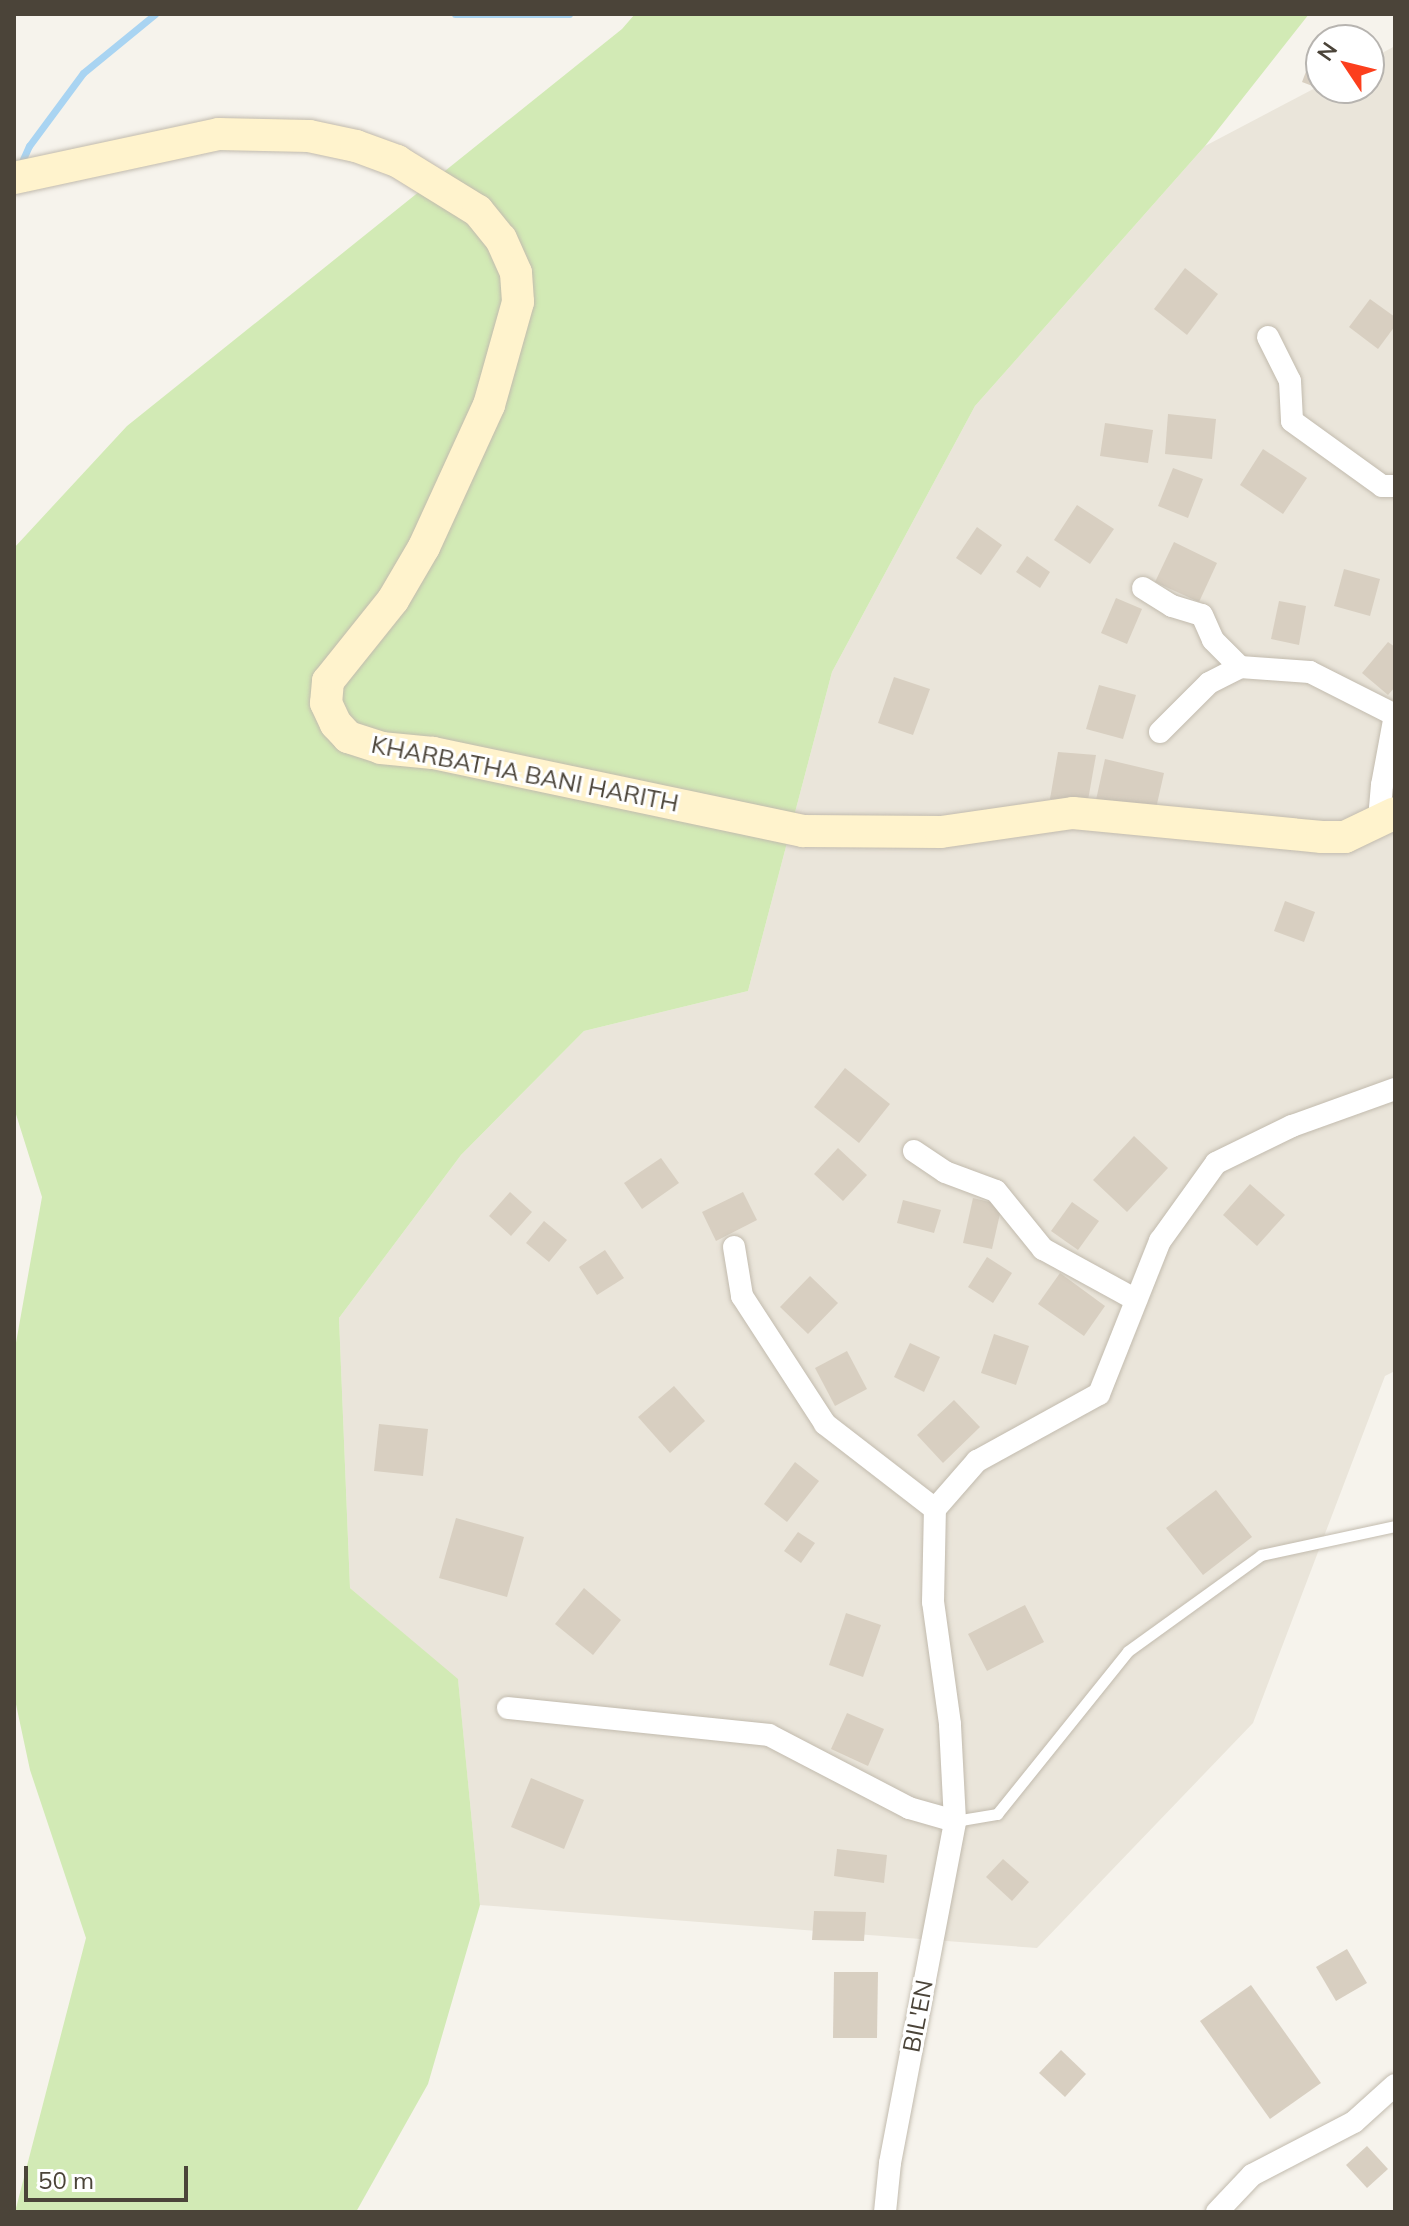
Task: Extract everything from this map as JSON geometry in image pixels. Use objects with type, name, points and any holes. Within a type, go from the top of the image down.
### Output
[{"type":"street","name":"KHARBATHA BANI HARITH","points":[[14,178],[219,134],[309,136],[356,146],[397,161],[478,211],[501,239],[516,273],[518,302],[489,405],[424,547],[393,600],[328,681],[326,703],[336,724],[348,737],[381,748],[433,753],[803,831],[941,832],[1073,813],[1345,837],[1387,816],[1395,715]]},
{"type":"street","points":[[1268,337],[1290,381],[1292,421],[1382,486],[1395,486]]},
{"type":"street","points":[[1143,588],[1172,606],[1202,615],[1213,640],[1240,667]]},
{"type":"street","points":[[1160,732],[1209,683],[1240,667],[1310,672],[1395,715]]},
{"type":"street","points":[[734,1247],[742,1296],[825,1424],[935,1509],[977,1461],[1099,1394],[1160,1241],[1216,1163],[1292,1126],[1395,1089]]},
{"type":"street","points":[[914,1151],[945,1172],[996,1191],[1043,1249],[1136,1300]]},
{"type":"street","name":"BIL'EN","points":[[885,2212],[890,2163],[955,1821],[950,1724],[933,1602],[935,1509]]},
{"type":"street","points":[[508,1708],[769,1735],[909,1808],[955,1821]]},
{"type":"street","points":[[1217,2212],[1252,2175],[1354,2122],[1395,2085]]},
{"type":"lane","points":[[955,1821],[997,1814],[1128,1651],[1261,1555],[1395,1526]]},
{"type":"shaded area","points":[[1395,46],[1395,1371],[1385,1376],[1253,1723],[1037,1948],[480,1905],[458,1680],[350,1588],[339,1318],[461,1155],[584,1031],[748,991],[832,672],[975,406],[1205,146],[1305,93],[1305,104],[1385,104],[1385,51]]},
{"type":"green space","points":[[635,14],[1309,14],[1205,146],[975,406],[832,672],[748,991],[584,1031],[461,1155],[339,1318],[350,1588],[458,1679],[480,1905],[428,2084],[356,2212],[15,2212],[86,1938],[30,1770],[14,1695],[14,1354],[42,1197],[14,1108],[14,548],[127,426],[622,29]]},
{"type":"building","points":[[1185,268],[1218,294],[1187,335],[1154,309]]},
{"type":"building","points":[[1370,299],[1395,317],[1395,326],[1378,349],[1349,327]]},
{"type":"building","points":[[1168,414],[1216,419],[1212,459],[1165,454]]},
{"type":"building","points":[[1105,423],[1153,430],[1148,463],[1100,456]]},
{"type":"building","points":[[1263,449],[1307,478],[1283,514],[1240,485]]},
{"type":"building","points":[[1173,468],[1203,479],[1188,518],[1158,506]]},
{"type":"building","points":[[1077,505],[1114,529],[1090,564],[1054,540]]},
{"type":"building","points":[[977,527],[1002,545],[981,575],[956,558]]},
{"type":"building","points":[[1174,542],[1217,563],[1199,602],[1155,582]]},
{"type":"building","points":[[1027,556],[1050,572],[1040,588],[1016,572]]},
{"type":"building","points":[[1344,569],[1380,579],[1370,616],[1334,606]]},
{"type":"building","points":[[1116,598],[1142,609],[1127,644],[1101,633]]},
{"type":"building","points":[[1279,601],[1306,606],[1299,645],[1271,639]]},
{"type":"building","points":[[1388,642],[1395,647],[1395,687],[1388,695],[1362,673]]},
{"type":"building","points":[[894,677],[930,689],[913,735],[878,723]]},
{"type":"building","points":[[1099,685],[1136,695],[1123,739],[1086,729]]},
{"type":"building","points":[[1058,752],[1096,755],[1087,806],[1050,799]]},
{"type":"building","points":[[1105,759],[1164,773],[1155,813],[1096,800]]},
{"type":"building","points":[[1285,901],[1315,912],[1304,942],[1274,931]]},
{"type":"building","points":[[845,1068],[890,1104],[859,1143],[814,1107]]},
{"type":"building","points":[[1134,1136],[1168,1168],[1127,1212],[1093,1180]]},
{"type":"building","points":[[838,1148],[867,1175],[843,1201],[814,1174]]},
{"type":"building","points":[[661,1158],[679,1183],[642,1209],[624,1183]]},
{"type":"building","points":[[1250,1184],[1285,1215],[1257,1246],[1223,1215]]},
{"type":"building","points":[[510,1192],[532,1212],[511,1236],[489,1216]]},
{"type":"building","points":[[743,1192],[757,1220],[716,1241],[702,1212]]},
{"type":"building","points":[[973,1198],[1002,1205],[992,1249],[963,1243]]},
{"type":"building","points":[[903,1200],[941,1210],[934,1233],[897,1223]]},
{"type":"building","points":[[1072,1202],[1099,1221],[1078,1250],[1051,1231]]},
{"type":"building","points":[[544,1221],[567,1240],[549,1262],[526,1243]]},
{"type":"building","points":[[605,1250],[624,1278],[597,1295],[579,1267]]},
{"type":"building","points":[[987,1257],[1012,1273],[993,1303],[968,1287]]},
{"type":"building","points":[[1060,1273],[1105,1306],[1084,1336],[1038,1304]]},
{"type":"building","points":[[810,1276],[838,1303],[808,1334],[780,1307]]},
{"type":"building","points":[[994,1334],[1029,1346],[1016,1385],[981,1373]]},
{"type":"building","points":[[910,1343],[940,1357],[924,1392],[894,1377]]},
{"type":"building","points":[[847,1351],[867,1389],[835,1406],[815,1368]]},
{"type":"building","points":[[674,1386],[705,1421],[670,1453],[638,1417]]},
{"type":"building","points":[[954,1400],[980,1427],[943,1463],[917,1435]]},
{"type":"building","points":[[379,1424],[428,1429],[423,1476],[374,1471]]},
{"type":"building","points":[[795,1462],[819,1481],[787,1522],[764,1504]]},
{"type":"building","points":[[1216,1490],[1252,1537],[1203,1575],[1166,1528]]},
{"type":"building","points":[[456,1518],[524,1537],[507,1597],[439,1578]]},
{"type":"building","points":[[798,1532],[815,1543],[801,1563],[784,1551]]},
{"type":"building","points":[[584,1588],[621,1620],[593,1655],[555,1624]]},
{"type":"building","points":[[1025,1605],[1044,1642],[987,1671],[968,1634]]},
{"type":"building","points":[[846,1613],[881,1625],[863,1677],[829,1665]]},
{"type":"building","points":[[847,1713],[884,1729],[868,1766],[831,1749]]},
{"type":"building","points":[[531,1778],[584,1800],[564,1849],[511,1827]]},
{"type":"building","points":[[837,1849],[887,1855],[884,1883],[834,1876]]},
{"type":"building","points":[[1003,1859],[1029,1882],[1012,1901],[986,1877]]},
{"type":"building","points":[[814,1911],[866,1912],[864,1941],[812,1940]]},
{"type":"building","points":[[1347,1949],[1367,1983],[1336,2001],[1316,1967]]},
{"type":"building","points":[[834,1972],[878,1972],[877,2038],[833,2038]]},
{"type":"building","points":[[1251,1985],[1321,2083],[1270,2119],[1200,2021]]},
{"type":"building","points":[[1061,2050],[1086,2074],[1065,2097],[1039,2073]]},
{"type":"building","points":[[1367,2146],[1388,2169],[1367,2188],[1346,2165]]},
{"type":"waterway","points":[[20,166],[29,146],[83,73],[155,14]]},
{"type":"waterway","points":[[455,14],[569,14]]}]
